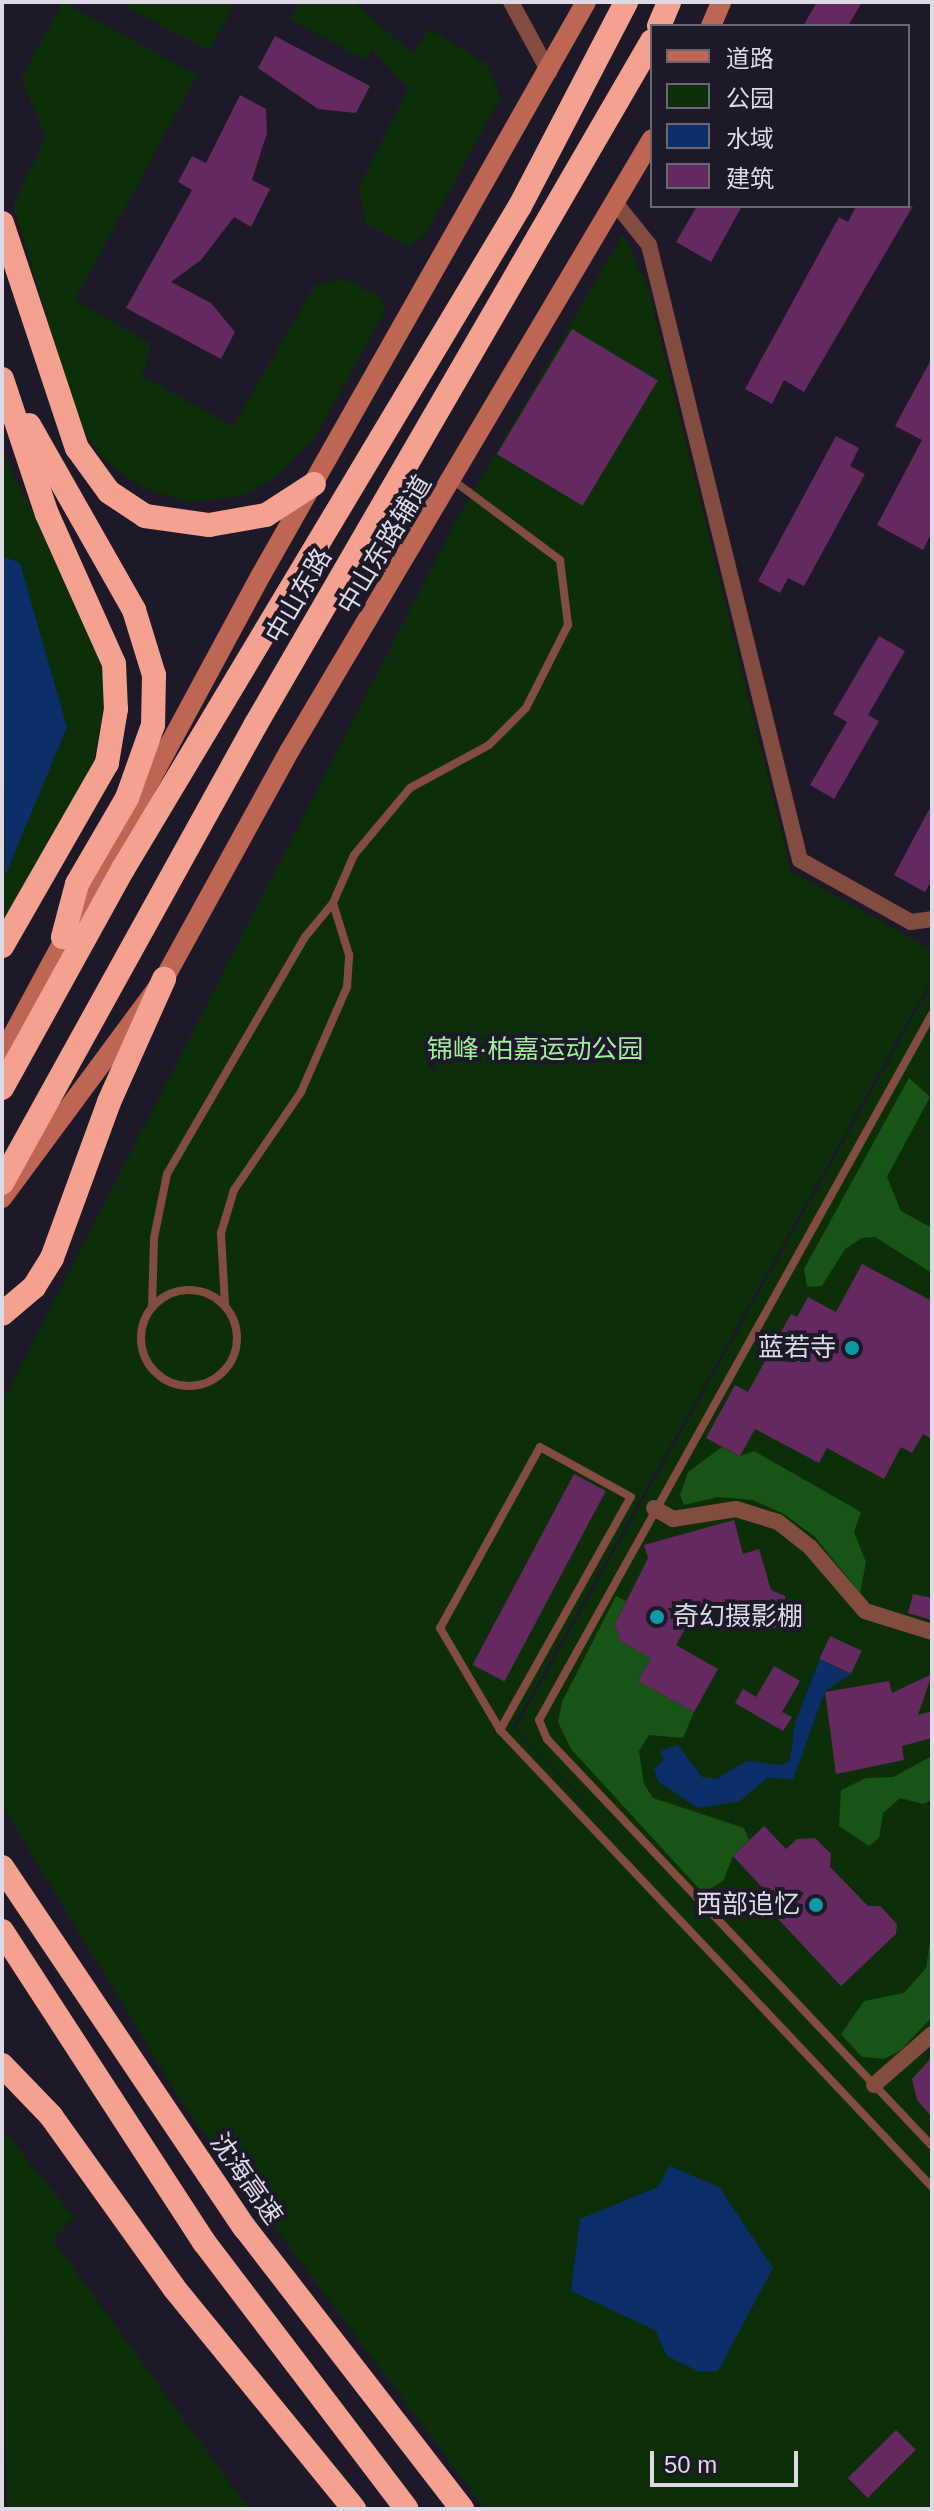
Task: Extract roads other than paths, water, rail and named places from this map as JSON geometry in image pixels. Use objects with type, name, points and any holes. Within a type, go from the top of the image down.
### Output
[{"type":"highway","name":"中山东路","points":[[2,1088],[123,869],[520,206],[626,2]]},
{"type":"highway","points":[[660,24],[669,2]]},
{"type":"highway","name":"中山东路","points":[[2,1183],[256,724],[650,44]]},
{"type":"highway","points":[[2,223],[77,448],[109,492],[145,516],[209,525],[266,515],[314,484]]},
{"type":"highway","points":[[2,379],[134,610],[154,675],[153,725],[127,798],[77,884],[63,937]]},
{"type":"highway","points":[[2,379],[47,514],[114,664],[116,709],[107,763],[2,946]]},
{"type":"highway","points":[[2,1314],[34,1287],[52,1258],[109,1102],[164,979]]},
{"type":"highway","name":"沈海高速","points":[[2,1867],[245,2228],[462,2509]]},
{"type":"highway","points":[[2,1931],[204,2242],[407,2509]]},
{"type":"highway","points":[[2,2065],[51,2116],[174,2288],[354,2509]]},
{"type":"street","points":[[511,2],[549,72]]},
{"type":"street","points":[[2,1055],[63,937],[314,484],[586,2]]},
{"type":"street","points":[[712,24],[721,2]]},
{"type":"street","name":"中山东路辅道","points":[[2,1198],[164,979],[290,750],[454,481],[617,205],[650,143]]},
{"type":"street","points":[[617,205],[649,245],[800,860],[911,922],[932,919]]},
{"type":"street","points":[[654,1508],[673,1519],[736,1509],[778,1522],[810,1547],[865,1611],[932,1632]]},
{"type":"street","points":[[874,2085],[932,2034]]},
{"type":"lane","points":[[152,1307],[180,1290],[212,1295],[225,1305],[234,1319],[236,1351],[219,1376],[190,1386],[161,1377],[143,1353],[142,1329],[152,1307],[154,1238],[167,1174],[305,937],[333,903],[354,855],[410,788],[489,745],[526,708],[568,625],[560,560],[454,481]]},
{"type":"lane","points":[[225,1305],[221,1233],[234,1190],[301,1092],[347,987],[349,955],[333,903]]},
{"type":"lane","points":[[932,1014],[654,1508],[539,1720],[547,1739],[932,2146]]},
{"type":"lane","points":[[500,1730],[631,1497],[540,1447],[440,1628],[500,1730],[932,2187]]},
{"type":"water","points":[[2,556],[20,563],[67,727],[5,876]]},
{"type":"water","points":[[820,1659],[851,1674],[825,1691],[793,1779],[767,1778],[740,1801],[698,1808],[658,1781],[654,1769],[664,1760],[661,1751],[678,1745],[702,1777],[716,1779],[747,1761],[782,1765],[790,1760],[795,1723]]},
{"type":"water","points":[[669,2166],[719,2187],[773,2268],[718,2371],[700,2372],[667,2356],[655,2330],[571,2291],[580,2219],[658,2187]]},
{"type":"place","name":"蓝若寺","points":[[852,1348]]},
{"type":"place","name":"奇幻摄影棚","points":[[657,1617]]},
{"type":"place","name":"西部追忆","points":[[816,1905]]},
{"type":"park label","name":"锦峰·柏嘉运动公园","points":[[535,1050]]}]
